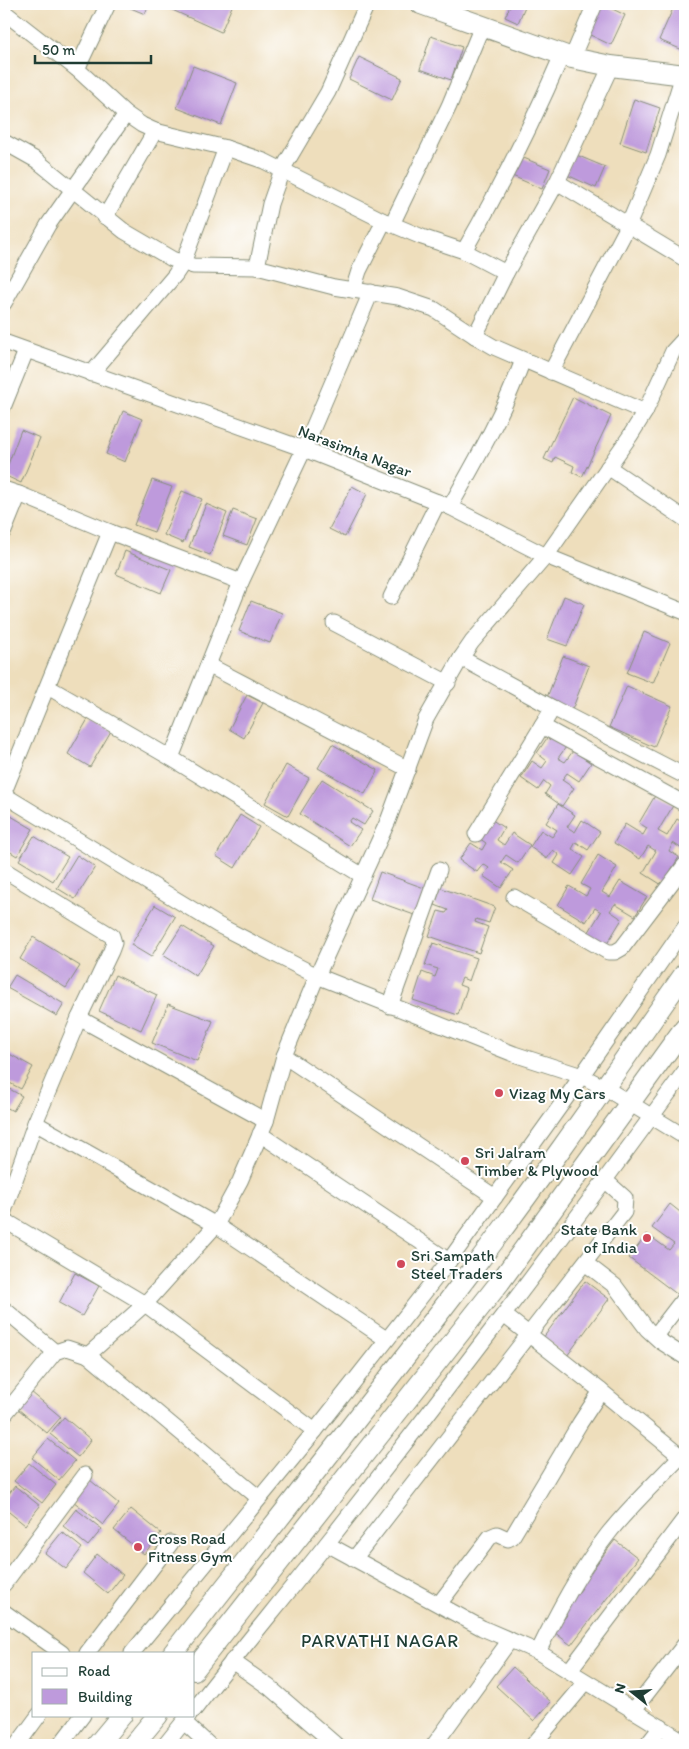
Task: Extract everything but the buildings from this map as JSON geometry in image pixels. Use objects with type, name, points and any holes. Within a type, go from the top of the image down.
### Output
[{"type":"main road","points":[[429,5],[567,56],[611,66],[684,75]]},
{"type":"main road","points":[[173,1652],[278,1520],[463,1281],[605,1088],[685,973]]},
{"type":"main road","points":[[195,1669],[500,1282],[685,1027]]},
{"type":"main road","points":[[97,1745],[121,1716]]},
{"type":"main road","points":[[133,1745],[157,1716]]},
{"type":"street","points":[[77,69],[108,4]]},
{"type":"street","points":[[257,266],[270,204],[282,170],[328,92],[367,4]]},
{"type":"street","points":[[464,251],[496,196],[595,4]]},
{"type":"street","points":[[4,12],[77,69],[126,114],[142,125],[155,131],[226,148],[264,160],[388,222],[422,237],[464,251],[506,273]]},
{"type":"street","points":[[352,290],[358,271],[388,222],[445,114],[482,26]]},
{"type":"street","points":[[475,336],[506,273],[557,182],[611,66]]},
{"type":"street","points":[[551,372],[628,226],[658,155],[684,75]]},
{"type":"street","points":[[4,303],[48,225],[126,114]]},
{"type":"street","points":[[105,217],[155,131]]},
{"type":"street","points":[[4,142],[36,160],[124,231],[150,247],[183,263],[193,266],[257,266],[352,290],[398,297],[434,309],[475,336],[523,360],[645,412]]},
{"type":"street","points":[[90,374],[166,288],[183,263],[226,148]]},
{"type":"street","points":[[557,182],[685,259]]},
{"type":"street","points":[[171,758],[241,582],[304,449],[371,292]]},
{"type":"street","points":[[88,1355],[145,1304],[216,1225],[240,1181],[263,1128],[284,1056],[317,976],[388,821],[426,719],[472,642],[546,556],[608,467],[645,412],[673,352],[685,338]]},
{"type":"street","name":"Narasimha Nagar","points":[[4,342],[304,449],[444,504],[546,556],[685,612]]},
{"type":"street","points":[[4,405],[26,351]]},
{"type":"street","points":[[391,598],[444,504],[507,400],[523,360]]},
{"type":"street","points":[[608,467],[685,519]]},
{"type":"street","points":[[4,488],[110,532],[241,582]]},
{"type":"street","points":[[4,530],[19,494]]},
{"type":"street","points":[[110,532],[4,793],[218,925],[317,976],[514,1054],[582,1076],[605,1088],[685,1138]]},
{"type":"street","points":[[334,623],[448,683]]},
{"type":"street","points":[[461,658],[685,776]]},
{"type":"street","points":[[208,664],[408,769]]},
{"type":"street","points":[[48,687],[171,758],[363,876]]},
{"type":"street","points":[[476,834],[553,708]]},
{"type":"street","points":[[542,726],[685,804]]},
{"type":"street","points":[[514,897],[608,952],[615,952],[622,948],[685,865]]},
{"type":"street","points":[[4,870],[112,936],[114,943],[79,1018],[35,1124],[4,1211]]},
{"type":"street","points":[[390,1006],[439,870]]},
{"type":"street","points":[[133,1652],[315,1431],[449,1260],[582,1076],[685,927]]},
{"type":"street","points":[[79,1018],[263,1128],[449,1260]]},
{"type":"street","points":[[284,1056],[495,1197]]},
{"type":"street","points":[[195,1709],[327,1544],[504,1315],[606,1181],[685,1071]]},
{"type":"street","points":[[35,1124],[216,1225],[386,1339]]},
{"type":"street","points":[[354,1559],[624,1212],[625,1198],[606,1181]]},
{"type":"street","points":[[4,1220],[145,1304],[315,1431]]},
{"type":"street","points":[[585,1262],[624,1296],[647,1330],[660,1342],[685,1357]]},
{"type":"street","points":[[655,1336],[685,1297]]},
{"type":"street","points":[[4,1309],[56,1352]]},
{"type":"street","points":[[504,1315],[683,1458],[631,1507],[607,1535],[561,1606],[538,1652]]},
{"type":"street","points":[[4,1414],[56,1352],[68,1348],[88,1355],[259,1498]]},
{"type":"street","points":[[439,1604],[490,1537],[497,1534],[508,1539],[512,1537],[601,1391]]},
{"type":"street","points":[[4,1584],[85,1475]]},
{"type":"street","points":[[569,1671],[685,1518]]},
{"type":"street","points":[[88,1652],[172,1543]]},
{"type":"street","points":[[327,1544],[482,1628],[538,1652],[685,1742]]},
{"type":"street","points":[[4,1612],[61,1652]]},
{"type":"street","points":[[434,1745],[510,1640]]},
{"type":"street","points":[[633,1711],[685,1644]]},
{"type":"street","points":[[232,1661],[269,1687],[336,1745]]},
{"type":"street","points":[[533,1745],[586,1682]]},
{"type":"street","points":[[17,1745],[39,1716]]},
{"type":"street","points":[[60,1745],[82,1716]]},
{"type":"street","points":[[165,1745],[187,1719],[209,1745]]},
{"type":"street","points":[[647,1745],[661,1728]]},
{"type":"place","name":"Vizag My Cars","points":[[499,1093]]},
{"type":"place","name":"Sri Jalram Timber & Plywood","points":[[465,1161]]},
{"type":"place","name":"State Bank of India","points":[[647,1238]]},
{"type":"place","name":"Sri Sampath Steel Traders","points":[[401,1264]]},
{"type":"place","name":"Cross Road Fitness Gym","points":[[138,1547]]},
{"type":"district","name":"PARVATHI NAGAR","points":[[380,1641]]}]
